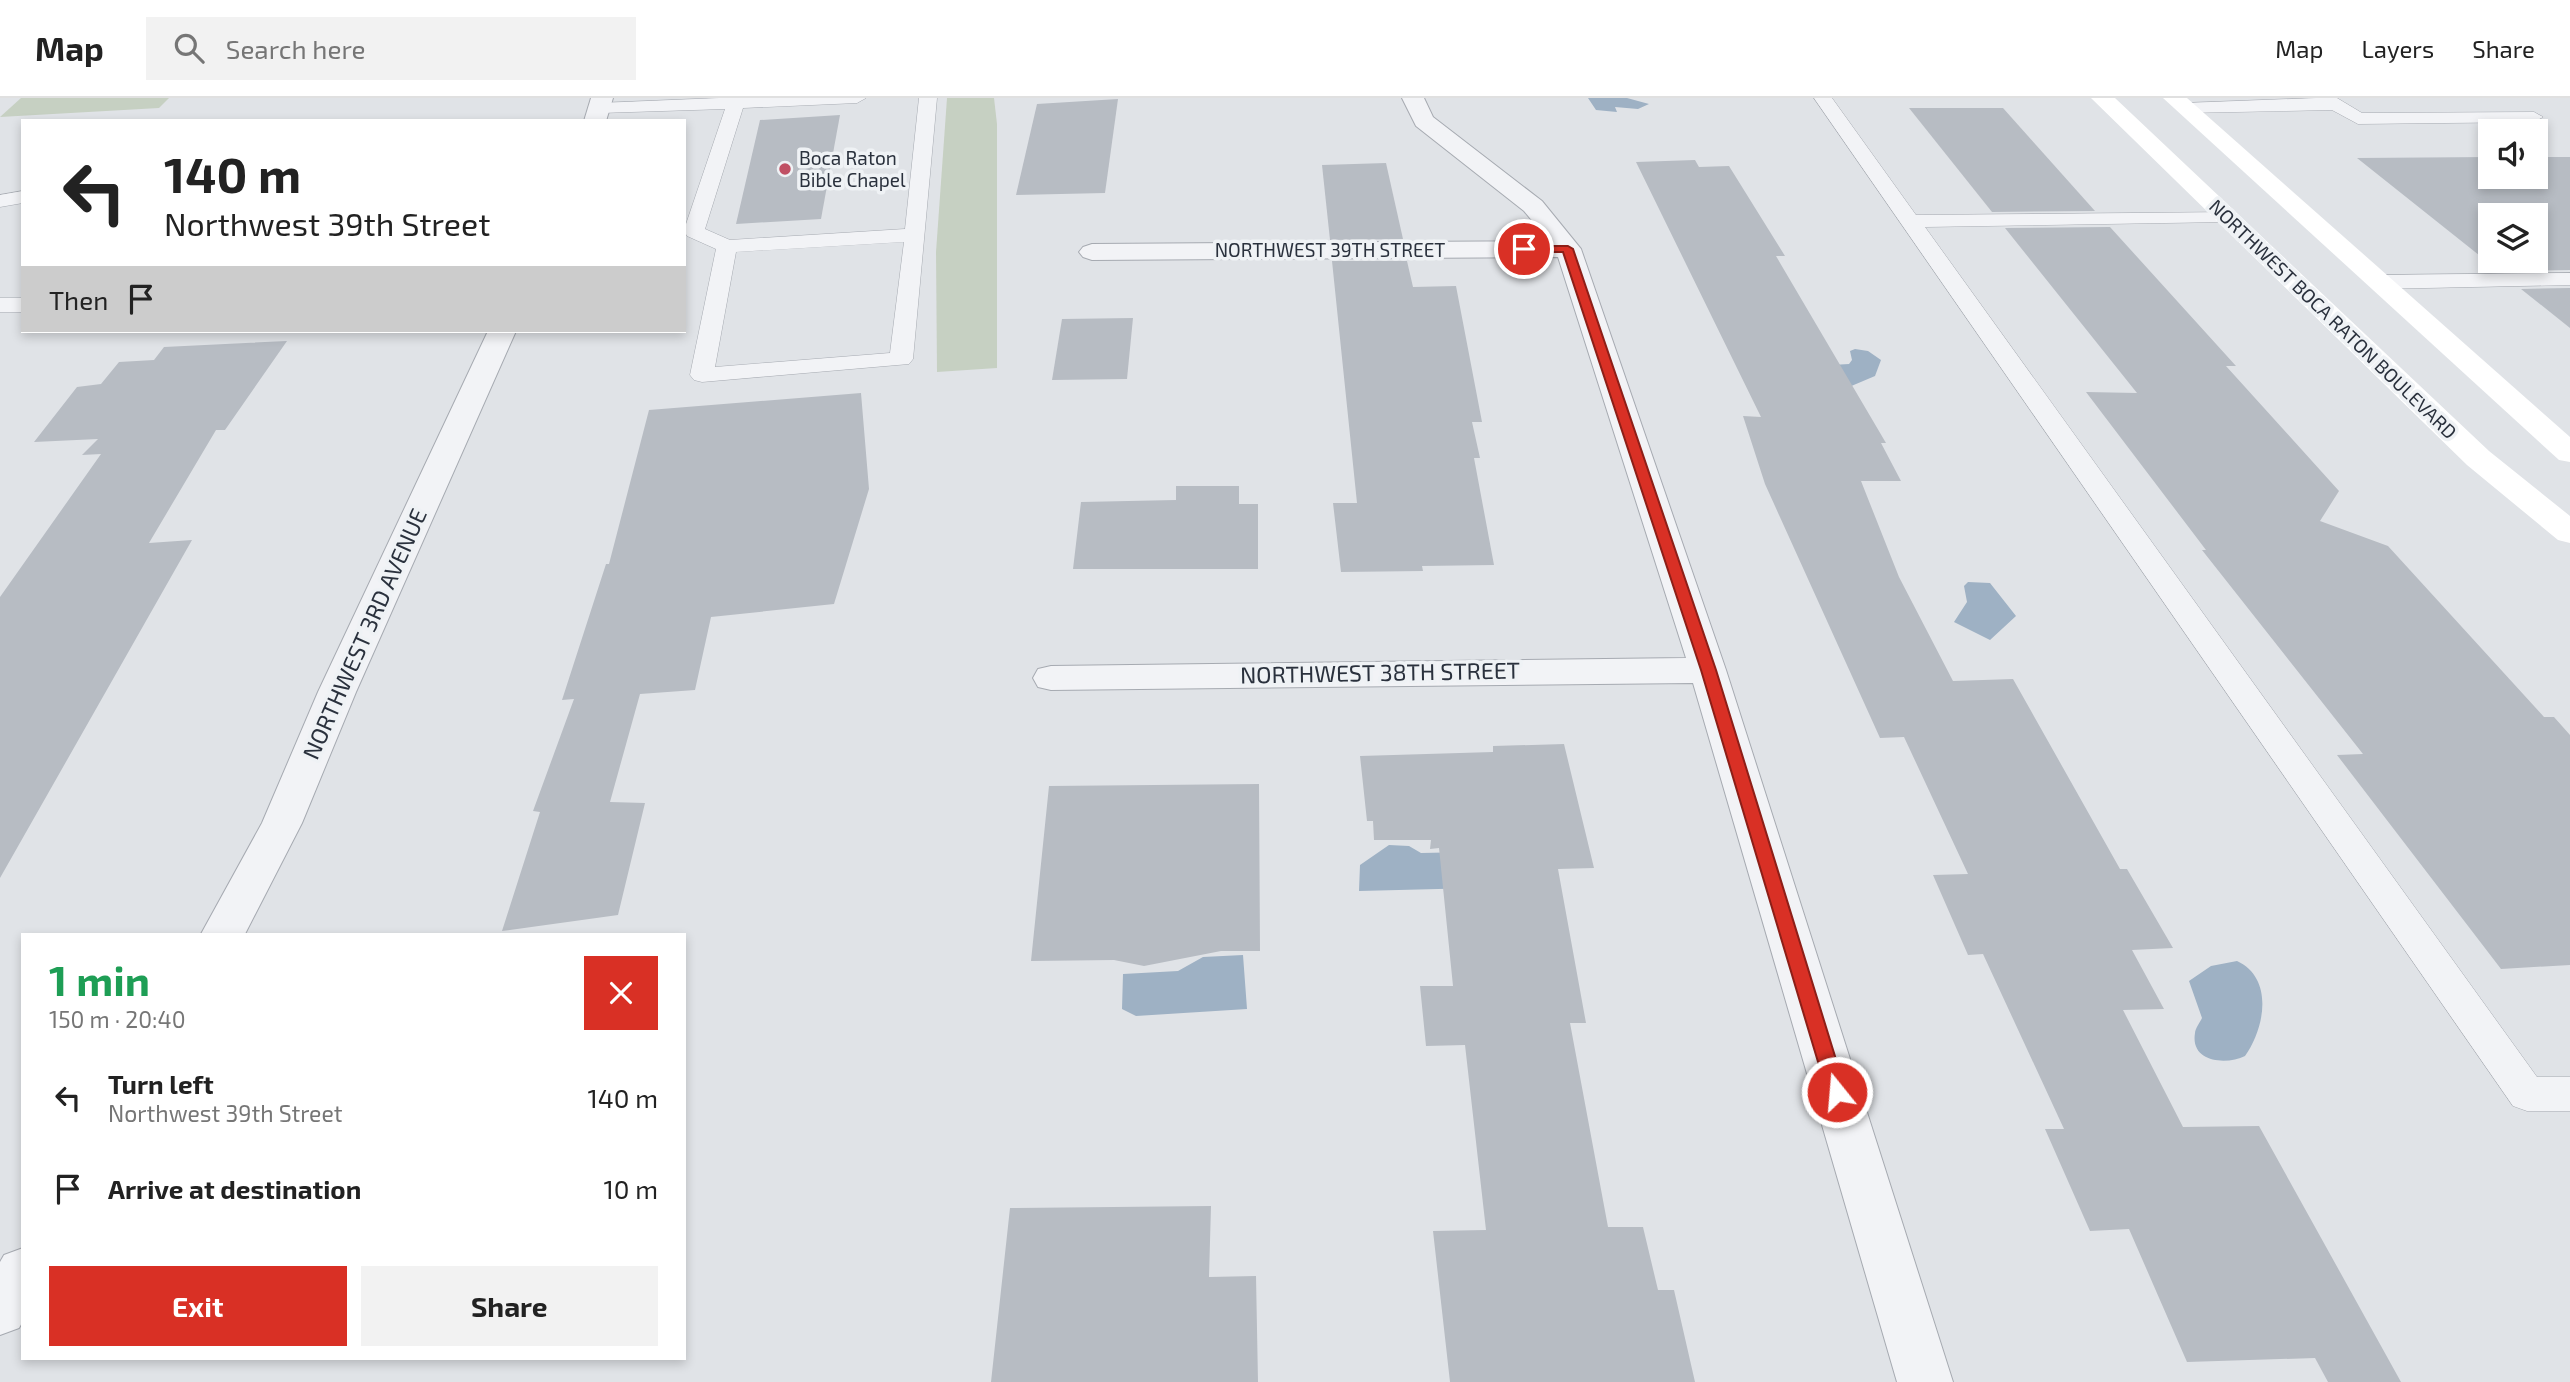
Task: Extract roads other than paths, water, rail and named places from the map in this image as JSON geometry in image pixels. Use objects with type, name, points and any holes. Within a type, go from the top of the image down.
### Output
[{"type":"street","points":[[1413,98],[1424,121],[1533,206],[1568,249],[1708,670],[1925,1382]]},
{"type":"street","name":"NORTHWEST BOCA RATON BOULEVARD","points":[[2102,98],[2477,458],[2570,533]]},
{"type":"street","points":[[2179,103],[2570,453]]},
{"type":"street","name":"NORTHWEST 39TH STREET","points":[[1092,252],[1568,249]]},
{"type":"street","name":"NORTHWEST 3RD AVENUE","points":[[224,933],[282,823],[337,692],[501,333]]},
{"type":"street","name":"NORTHWEST 38TH STREET","points":[[1051,678],[1708,670]]},
{"type":"street","points":[[0,1309],[21,1276]]},
{"type":"lane","points":[[602,106],[734,104],[857,98]]},
{"type":"lane","points":[[727,246],[702,375],[901,359],[928,98]]},
{"type":"lane","points":[[1823,98],[2527,1094],[2570,1094]]},
{"type":"lane","points":[[2179,103],[2330,102],[2358,119],[2534,117]]},
{"type":"lane","points":[[734,104],[690,232],[727,246],[915,235]]},
{"type":"lane","points":[[0,201],[21,197]]},
{"type":"lane","points":[[1912,221],[2225,216]]},
{"type":"lane","points":[[2379,282],[2570,279]]},
{"type":"lane","points":[[0,305],[21,304]]},
{"type":"water","points":[[1588,98],[1627,98],[1649,104],[1638,109],[1615,107],[1617,112],[1596,110]]},
{"type":"water","points":[[1850,351],[1868,351],[1881,360],[1875,376],[1849,387],[1832,365],[1849,364],[1852,360]]},
{"type":"water","points":[[1968,582],[1990,583],[2016,616],[1990,640],[1954,622],[1967,602],[1964,586]]},
{"type":"water","points":[[1389,845],[1409,846],[1421,853],[1469,852],[1478,888],[1359,891],[1360,865]]},
{"type":"water","points":[[1243,955],[1247,1009],[1136,1016],[1122,1009],[1123,974],[1178,971],[1203,957]]},
{"type":"water","points":[[2237,961],[2257,979],[2261,991],[2261,1018],[2252,1045],[2245,1056],[2220,1061],[2198,1051],[2195,1031],[2202,1018],[2189,981],[2211,966]]},
{"type":"place","name":"Boca Raton Bible Chapel","points":[[785,169]]}]
